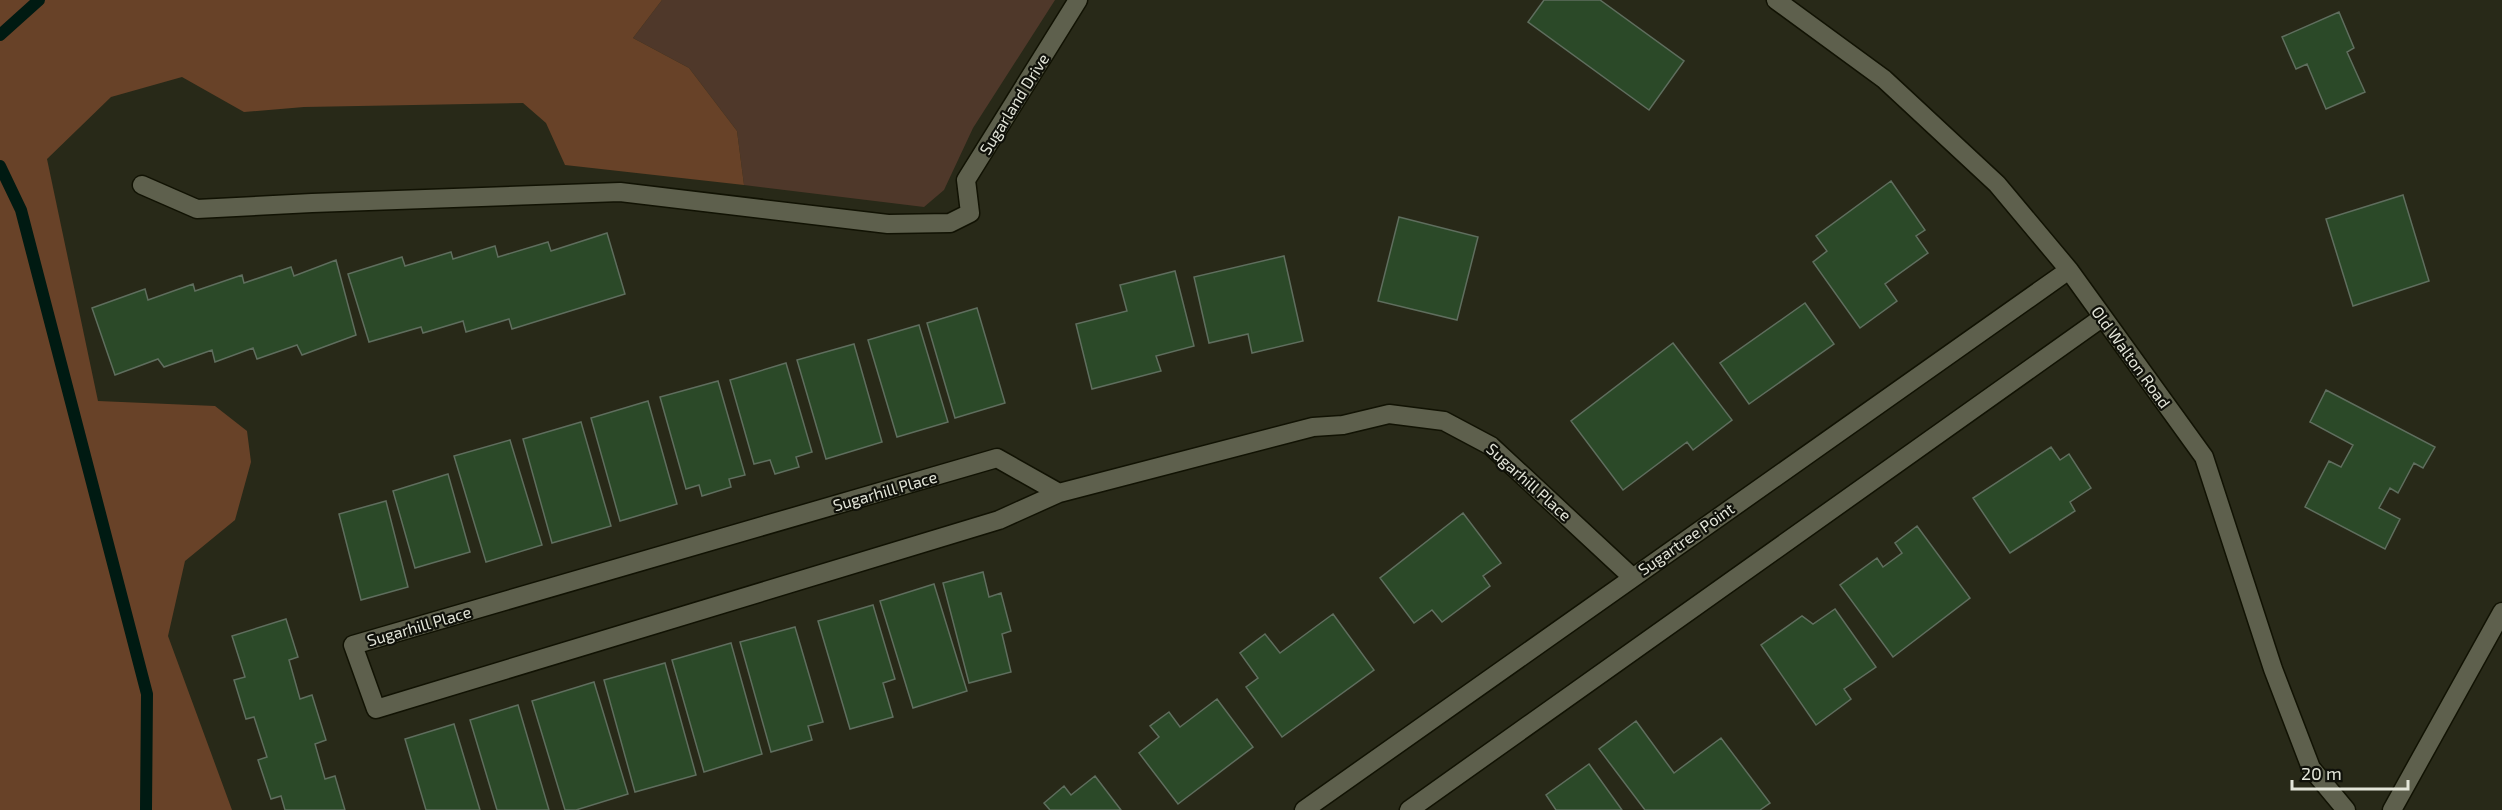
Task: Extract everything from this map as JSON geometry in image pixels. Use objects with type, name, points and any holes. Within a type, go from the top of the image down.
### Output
[{"type":"street","name":"Sugarland Drive","points":[[142,185],[197,209],[312,202],[620,192],[888,224],[950,224],[970,213],[966,180],[1078,0]]},
{"type":"street","name":"Old Walton Road","points":[[1776,0],[1884,79],[1997,184],[2069,270],[2204,457],[2273,669],[2311,768],[2346,810]]},
{"type":"street","name":"Sugartree Point","points":[[1304,810],[2069,270]]},
{"type":"street","points":[[1409,810],[2103,317]]},
{"type":"street","name":"Sugarhill Place","points":[[1059,492],[997,458],[353,645],[376,709],[999,520],[1059,492],[1312,428],[1343,425],[1389,414],[1444,421],[1491,446],[1632,577]]},
{"type":"street","points":[[2392,810],[2502,612]]},
{"type":"shaded area","points":[[0,0],[662,0],[633,38],[689,68],[737,131],[744,185],[565,165],[546,123],[523,103],[304,107],[244,112],[182,77],[111,97],[47,159],[98,401],[215,406],[247,431],[251,462],[235,520],[185,561],[168,636],[232,810],[0,810]]},
{"type":"shaded area","points":[[662,0],[1055,0],[973,128],[944,190],[924,207],[744,185],[737,131],[689,68],[633,38]]},
{"type":"building","points":[[1544,0],[1600,0],[1684,61],[1649,110],[1528,22]]},
{"type":"building","points":[[2339,12],[2354,48],[2347,52],[2365,92],[2326,109],[2307,64],[2296,69],[2282,37]]},
{"type":"building","points":[[1891,181],[1925,230],[1916,236],[1928,253],[1885,284],[1897,301],[1860,328],[1813,262],[1827,251],[1816,236]]},
{"type":"building","points":[[2403,195],[2429,281],[2353,306],[2326,219]]},
{"type":"building","points":[[1399,217],[1478,237],[1457,320],[1378,301]]},
{"type":"building","points":[[607,233],[625,294],[512,329],[509,319],[466,332],[463,321],[423,333],[421,327],[369,342],[348,274],[402,257],[405,266],[451,252],[453,259],[495,246],[498,257],[548,242],[551,251]]},
{"type":"building","points":[[1284,256],[1303,341],[1252,353],[1248,334],[1209,343],[1194,277]]},
{"type":"building","points":[[336,260],[356,335],[302,355],[297,345],[257,359],[253,348],[215,362],[212,350],[164,367],[158,359],[115,375],[92,308],[145,289],[148,300],[193,284],[195,291],[242,275],[244,283],[291,267],[294,276]]},
{"type":"building","points":[[1175,271],[1194,346],[1156,356],[1161,371],[1092,389],[1076,324],[1127,311],[1120,285]]},
{"type":"building","points":[[1805,303],[1834,344],[1749,404],[1720,363]]},
{"type":"building","points":[[977,308],[1005,403],[955,418],[927,323]]},
{"type":"building","points":[[919,325],[948,422],[897,437],[868,340]]},
{"type":"building","points":[[1673,343],[1732,420],[1693,450],[1687,442],[1623,490],[1571,421]]},
{"type":"building","points":[[854,344],[882,442],[826,459],[797,360]]},
{"type":"building","points":[[786,363],[812,452],[796,457],[799,467],[775,474],[770,460],[754,464],[730,380]]},
{"type":"building","points":[[718,381],[745,475],[729,479],[731,487],[702,496],[699,485],[686,489],[660,397]]},
{"type":"building","points":[[2326,390],[2435,447],[2423,468],[2414,463],[2398,493],[2390,488],[2379,508],[2400,519],[2385,549],[2305,507],[2329,461],[2341,467],[2353,445],[2310,422]]},
{"type":"building","points":[[648,401],[677,504],[620,521],[591,418]]},
{"type":"building","points":[[581,422],[611,526],[552,543],[523,439]]},
{"type":"building","points":[[510,440],[542,545],[486,562],[454,456]]},
{"type":"building","points":[[2051,447],[2060,460],[2069,454],[2091,488],[2070,502],[2075,511],[2010,553],[1973,498]]},
{"type":"building","points":[[448,474],[470,552],[415,568],[393,491]]},
{"type":"building","points":[[386,501],[408,587],[361,600],[339,514]]},
{"type":"building","points":[[1463,513],[1501,563],[1483,576],[1490,586],[1442,622],[1432,610],[1414,623],[1380,578]]},
{"type":"building","points":[[1917,526],[1970,598],[1893,657],[1840,585],[1877,558],[1883,567],[1902,553],[1895,543]]},
{"type":"building","points":[[983,572],[989,597],[1001,593],[1011,631],[1002,634],[1011,672],[969,683],[943,583]]},
{"type":"building","points":[[934,584],[967,691],[913,708],[880,601]]},
{"type":"building","points":[[873,605],[895,679],[883,683],[893,717],[850,729],[818,621]]},
{"type":"building","points":[[1835,609],[1876,667],[1844,689],[1851,699],[1816,725],[1761,645],[1802,616],[1813,624]]},
{"type":"building","points":[[1333,614],[1374,670],[1282,737],[1246,687],[1258,678],[1240,653],[1265,634],[1280,653]]},
{"type":"building","points":[[286,619],[298,657],[289,660],[300,699],[312,695],[326,740],[315,744],[325,779],[335,776],[345,810],[285,810],[281,796],[271,799],[258,760],[267,757],[254,717],[246,719],[234,680],[245,677],[232,636]]},
{"type":"building","points":[[795,627],[823,722],[808,726],[812,740],[771,752],[740,642]]},
{"type":"building","points":[[731,643],[762,754],[704,772],[672,660]]},
{"type":"building","points":[[665,663],[696,775],[635,792],[604,680]]},
{"type":"building","points":[[594,682],[628,794],[576,810],[565,810],[532,701]]},
{"type":"building","points":[[1217,699],[1253,747],[1178,804],[1139,753],[1159,737],[1150,726],[1169,712],[1180,727]]},
{"type":"building","points":[[518,705],[549,810],[497,810],[470,720]]},
{"type":"building","points":[[1636,721],[1674,773],[1721,738],[1770,803],[1760,810],[1645,810],[1599,749]]},
{"type":"building","points":[[454,724],[480,810],[426,810],[405,739]]},
{"type":"building","points":[[1589,764],[1622,810],[1556,810],[1546,795]]},
{"type":"building","points":[[1095,776],[1121,810],[1050,810],[1044,803],[1064,786],[1071,795]]},
{"type":"waterway","points":[[0,35],[39,0]]},
{"type":"waterway","points":[[0,166],[21,210],[147,694],[146,810]]}]
